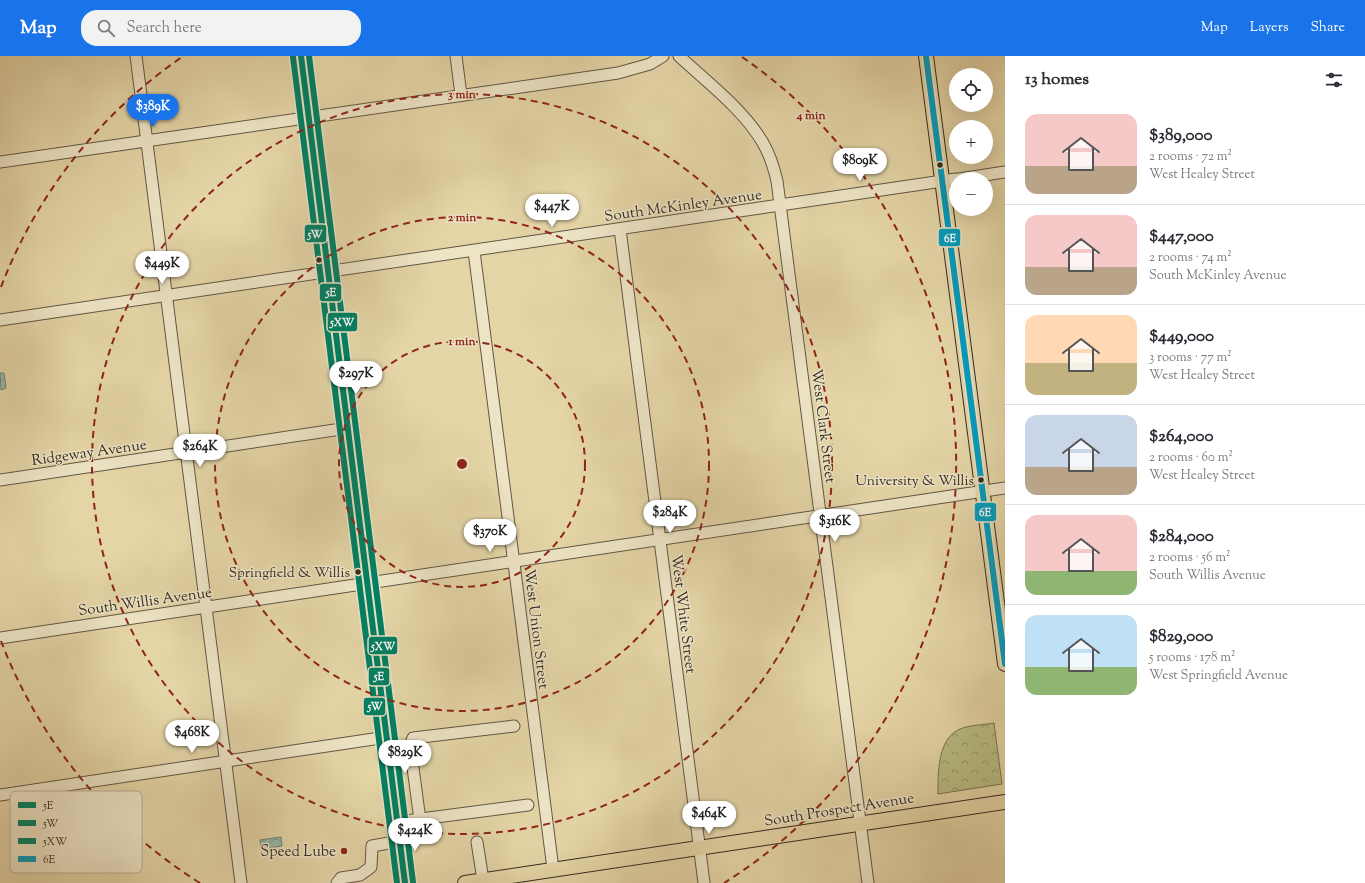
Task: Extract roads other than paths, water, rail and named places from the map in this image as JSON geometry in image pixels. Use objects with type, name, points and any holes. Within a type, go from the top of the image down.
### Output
[{"type":"main road","points":[[301,56],[405,883]]},
{"type":"main road","points":[[926,56],[950,172]]},
{"type":"main road","points":[[955,216],[982,492],[1005,664]]},
{"type":"main road","name":"South Prospect Avenue","points":[[465,883],[483,880],[504,880],[553,869],[1005,802]]},
{"type":"street","points":[[136,56],[241,883]]},
{"type":"street","points":[[456,56],[462,95]]},
{"type":"street","points":[[0,162],[618,73],[650,64],[663,56]]},
{"type":"street","name":"West Clark Street","points":[[679,56],[756,131],[772,162],[781,205],[868,883]]},
{"type":"street","name":"South McKinley Avenue","points":[[993,174],[1005,172]]},
{"type":"street","name":"South McKinley Avenue","points":[[0,320],[328,273],[949,180]]},
{"type":"street","name":"West White Street","points":[[620,229],[704,883]]},
{"type":"street","name":"West Union Street","points":[[474,251],[553,869]]},
{"type":"street","name":"Ridgeway Avenue","points":[[0,480],[186,454],[348,428]]},
{"type":"street","name":"South Willis Avenue","points":[[0,638],[1005,488]]},
{"type":"street","points":[[420,820],[410,753],[413,738],[514,726]]},
{"type":"street","points":[[27,791],[387,737]]},
{"type":"street","points":[[0,795],[10,793]]},
{"type":"street","points":[[398,822],[528,805]]},
{"type":"street","points":[[337,883],[341,878],[360,879],[371,867],[372,846],[400,840]]},
{"type":"street","points":[[477,842],[483,880]]},
{"type":"water","points":[[0,373],[4,373],[6,388],[1,390]]},
{"type":"water","points":[[281,837],[282,846],[261,849],[260,840]]},
{"type":"place","name":"University & Willis","points":[[981,480]]},
{"type":"place","name":"Springfield & Willis","points":[[358,572]]},
{"type":"place","name":"Speed Lube","points":[[344,851]]}]
